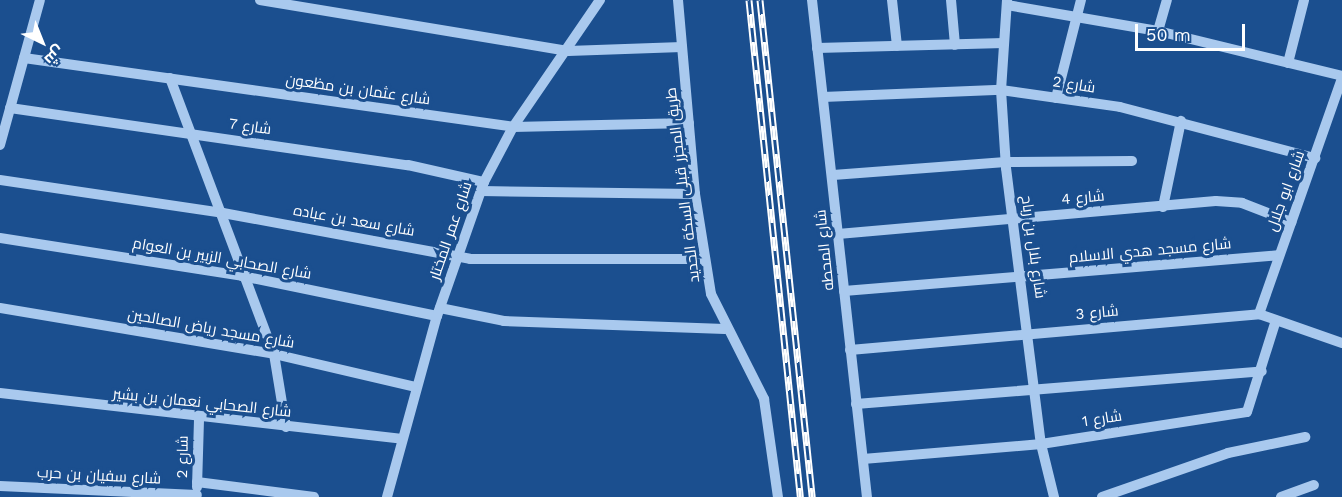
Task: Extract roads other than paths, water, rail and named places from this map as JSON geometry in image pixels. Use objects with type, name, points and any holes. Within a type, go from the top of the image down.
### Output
[{"type":"street","points":[[0,145],[40,0]]},
{"type":"street","points":[[260,0],[302,2],[568,51],[682,47]]},
{"type":"street","name":"شارع عمر المختار","points":[[387,497],[416,387],[439,312],[483,186],[513,127],[568,51],[600,0]]},
{"type":"street","name":"طريق المجزر قبلى السكة الحديد","points":[[678,0],[695,194],[705,259],[725,329],[764,399],[778,497]]},
{"type":"street","name":"شارع المحطه","points":[[812,0],[867,497]]},
{"type":"street","points":[[892,0],[897,46]]},
{"type":"street","points":[[951,0],[955,45]]},
{"type":"street","points":[[1056,98],[1081,0]]},
{"type":"street","points":[[1158,31],[1167,0]]},
{"type":"street","points":[[1288,63],[1304,0]]},
{"type":"street","points":[[1007,2],[1158,31],[1342,77]]},
{"type":"street","name":"شارع بلال بن رباح","points":[[1007,2],[1001,90],[1006,162],[1016,219],[1041,444],[1054,497]]},
{"type":"street","points":[[817,48],[1004,43]]},
{"type":"street","name":"شارع عثمان بن مظعون","points":[[24,58],[513,127],[689,123]]},
{"type":"street","name":"شارع ابو جلال","points":[[1258,314],[1342,77]]},
{"type":"street","points":[[170,78],[195,134],[274,354],[286,427]]},
{"type":"street","name":"شارع 2","points":[[823,97],[1001,90],[1181,121],[1315,158]]},
{"type":"street","name":"شارع 7","points":[[10,108],[408,165],[483,186],[695,194]]},
{"type":"street","points":[[1163,207],[1181,121]]},
{"type":"street","points":[[832,175],[1006,162],[1132,161]]},
{"type":"street","name":"شارع سعد بن عباده","points":[[0,180],[223,213],[459,256],[705,259]]},
{"type":"street","name":"شارع 4","points":[[838,234],[1163,207],[1242,203],[1291,222]]},
{"type":"street","name":"شارع الصحابي الزبير بن العوام","points":[[0,238],[504,321],[725,329]]},
{"type":"street","name":"شارع مسجد هدي الاسلام","points":[[844,291],[1278,255]]},
{"type":"street","name":"شارع مسجد رياض الصالحين","points":[[0,308],[274,354],[416,387]]},
{"type":"street","name":"شارع 3","points":[[850,350],[1258,314],[1342,343]]},
{"type":"street","name":"شارع 1","points":[[863,459],[1041,444],[1247,412],[1262,371],[1276,320]]},
{"type":"street","points":[[856,404],[1262,371]]},
{"type":"street","name":"شارع الصحابي نعمان بن بشير","points":[[0,393],[199,418],[402,439]]},
{"type":"street","name":"شارع 2","points":[[197,496],[199,418]]},
{"type":"street","points":[[1102,497],[1228,453],[1305,436]]},
{"type":"street","points":[[197,482],[245,492],[314,497]]},
{"type":"street","points":[[1281,497],[1314,485]]},
{"type":"street","name":"شارع سفيان بن حرب","points":[[0,486],[197,496]]},
{"type":"railway","points":[[749,0],[800,497]]},
{"type":"railway","points":[[760,0],[812,497]]}]
